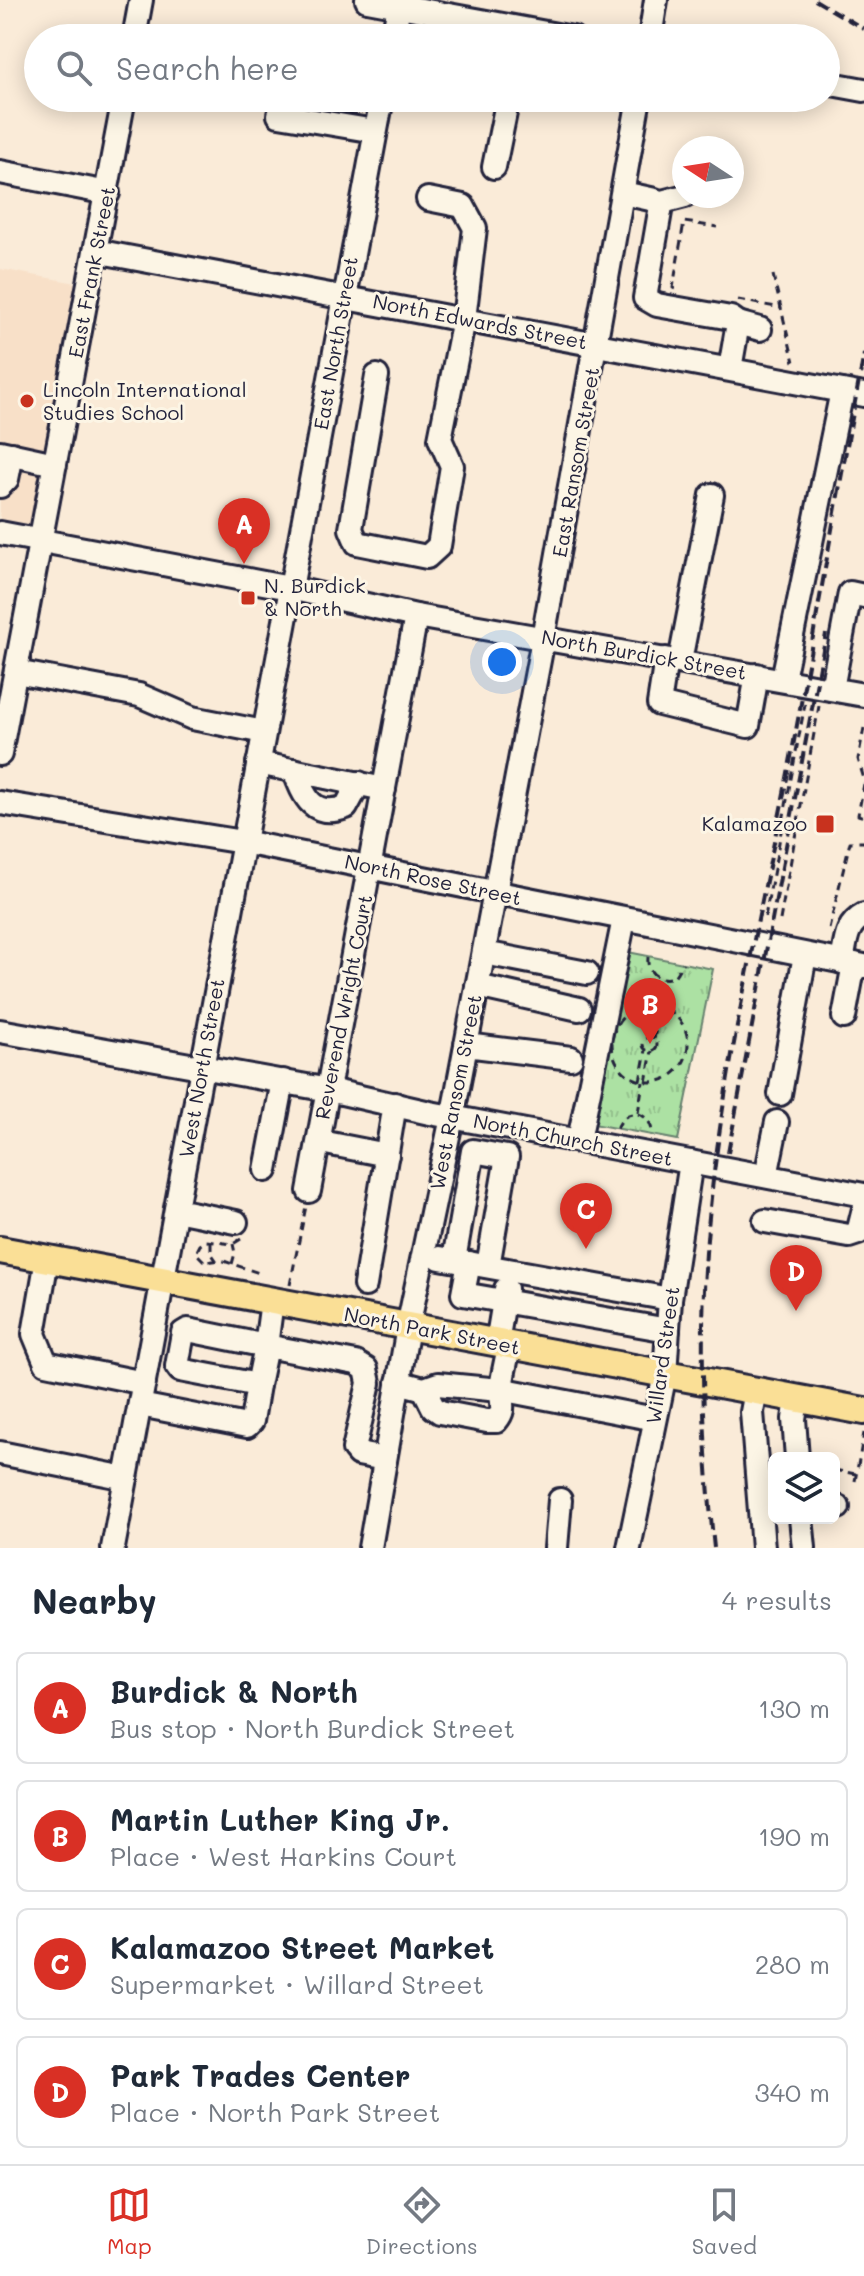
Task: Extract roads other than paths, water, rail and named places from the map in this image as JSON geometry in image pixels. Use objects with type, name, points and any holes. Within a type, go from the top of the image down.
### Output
[{"type":"main road","name":"North Park Street","points":[[0,1250],[864,1411]]},
{"type":"street","points":[[137,24],[141,0]]},
{"type":"street","points":[[367,0],[400,3],[485,24]]},
{"type":"street","points":[[652,24],[656,0]]},
{"type":"street","points":[[396,24],[400,3]]},
{"type":"street","points":[[840,86],[864,90]]},
{"type":"street","name":"East Frank Street","points":[[0,754],[122,112]]},
{"type":"street","name":"East North Street","points":[[290,588],[379,112]]},
{"type":"street","points":[[494,167],[505,112]]},
{"type":"street","name":"East Ransom Street","points":[[544,637],[637,112]]},
{"type":"street","points":[[279,115],[375,131]]},
{"type":"street","points":[[0,172],[108,193]]},
{"type":"street","points":[[623,193],[658,203],[672,199]]},
{"type":"street","points":[[377,376],[351,529],[357,543],[427,557],[439,546],[450,480],[452,466],[440,439],[464,319],[475,228],[463,206],[428,199]]},
{"type":"street","points":[[658,203],[661,206],[645,298],[657,305],[731,318],[749,326],[730,369]]},
{"type":"street","name":"North Edwards Street","points":[[95,251],[853,393]]},
{"type":"street","points":[[783,679],[853,393]]},
{"type":"street","points":[[0,486],[7,479],[6,453],[55,464]]},
{"type":"street","points":[[712,495],[673,660],[659,704],[748,726],[757,675]]},
{"type":"street","name":"North Burdick Street","points":[[0,533],[290,588],[416,616],[783,679],[826,698],[864,695]]},
{"type":"street","name":"West North Street","points":[[113,1548],[290,588]]},
{"type":"street","points":[[826,698],[850,593],[864,596]]},
{"type":"street","name":"Reverend Wright Court","points":[[309,1191],[416,616]]},
{"type":"street","name":"West Ransom Street","points":[[370,1548],[408,1327],[452,1117],[544,637]]},
{"type":"street","points":[[16,672],[139,695],[192,718],[264,732]]},
{"type":"street","points":[[258,763],[384,789]]},
{"type":"street","points":[[294,770],[305,799],[320,809],[334,811],[346,807],[359,783]]},
{"type":"street","name":"North Rose Street","points":[[0,803],[243,842],[853,964]]},
{"type":"street","points":[[844,1017],[853,964],[848,929],[864,915]]},
{"type":"street","points":[[579,1140],[624,919]]},
{"type":"street","points":[[484,953],[587,973]]},
{"type":"street","points":[[780,1094],[805,955]]},
{"type":"street","points":[[477,986],[579,1009]]},
{"type":"street","name":"North Church Street","points":[[0,1031],[283,1081],[452,1117],[864,1195]]},
{"type":"street","points":[[466,1045],[571,1058]]},
{"type":"street","points":[[266,1170],[283,1081]]},
{"type":"street","points":[[365,1285],[395,1104]]},
{"type":"street","points":[[766,1176],[777,1122]]},
{"type":"street","points":[[331,1144],[387,1155]]},
{"type":"street","name":"Willard Street","points":[[629,1548],[665,1374],[670,1299],[691,1162]]},
{"type":"street","points":[[765,1221],[849,1236],[858,1233],[864,1209]]},
{"type":"street","points":[[176,1210],[240,1229]]},
{"type":"street","points":[[423,1255],[670,1299]]},
{"type":"street","points":[[47,1259],[34,1334],[46,1363],[144,1383]]},
{"type":"street","points":[[480,1265],[463,1294],[668,1330]]},
{"type":"street","points":[[424,1389],[433,1407],[440,1412],[487,1421],[496,1421],[502,1415],[504,1301],[480,1265]]},
{"type":"street","points":[[140,1405],[247,1426],[252,1421],[266,1346],[279,1302]]},
{"type":"street","points":[[258,1385],[180,1370],[177,1366],[183,1333],[188,1330],[356,1363],[366,1369],[369,1383],[354,1449],[358,1454],[385,1459]]},
{"type":"street","points":[[398,1382],[424,1389],[438,1384],[501,1390],[655,1419]]},
{"type":"street","points":[[756,1391],[752,1412],[763,1548]]},
{"type":"street","points":[[797,1399],[794,1419],[797,1452]]},
{"type":"street","points":[[0,1453],[126,1478]]},
{"type":"street","points":[[556,1548],[560,1500]]},
{"type":"street","points":[[802,1524],[804,1548]]},
{"type":"railway","points":[[815,0],[864,29]]},
{"type":"railway","points":[[714,1548],[707,1471],[703,1355],[707,1239],[713,1181],[741,1007],[787,778],[864,354]]},
{"type":"railway","points":[[728,1153],[826,634]]},
{"type":"place","name":"Lincoln International Studies School","points":[[27,401]]},
{"type":"place","name":"Burdick & North","points":[[244,564]]},
{"type":"place","name":"N. Burdick & North","points":[[248,598]]},
{"type":"place","name":"Kalamazoo","points":[[825,824]]},
{"type":"place","name":"Martin Luther King Jr.","points":[[650,1044]]},
{"type":"place","name":"Kalamazoo Street Market","points":[[586,1249]]},
{"type":"place","name":"Park Trades Center","points":[[796,1311]]}]
